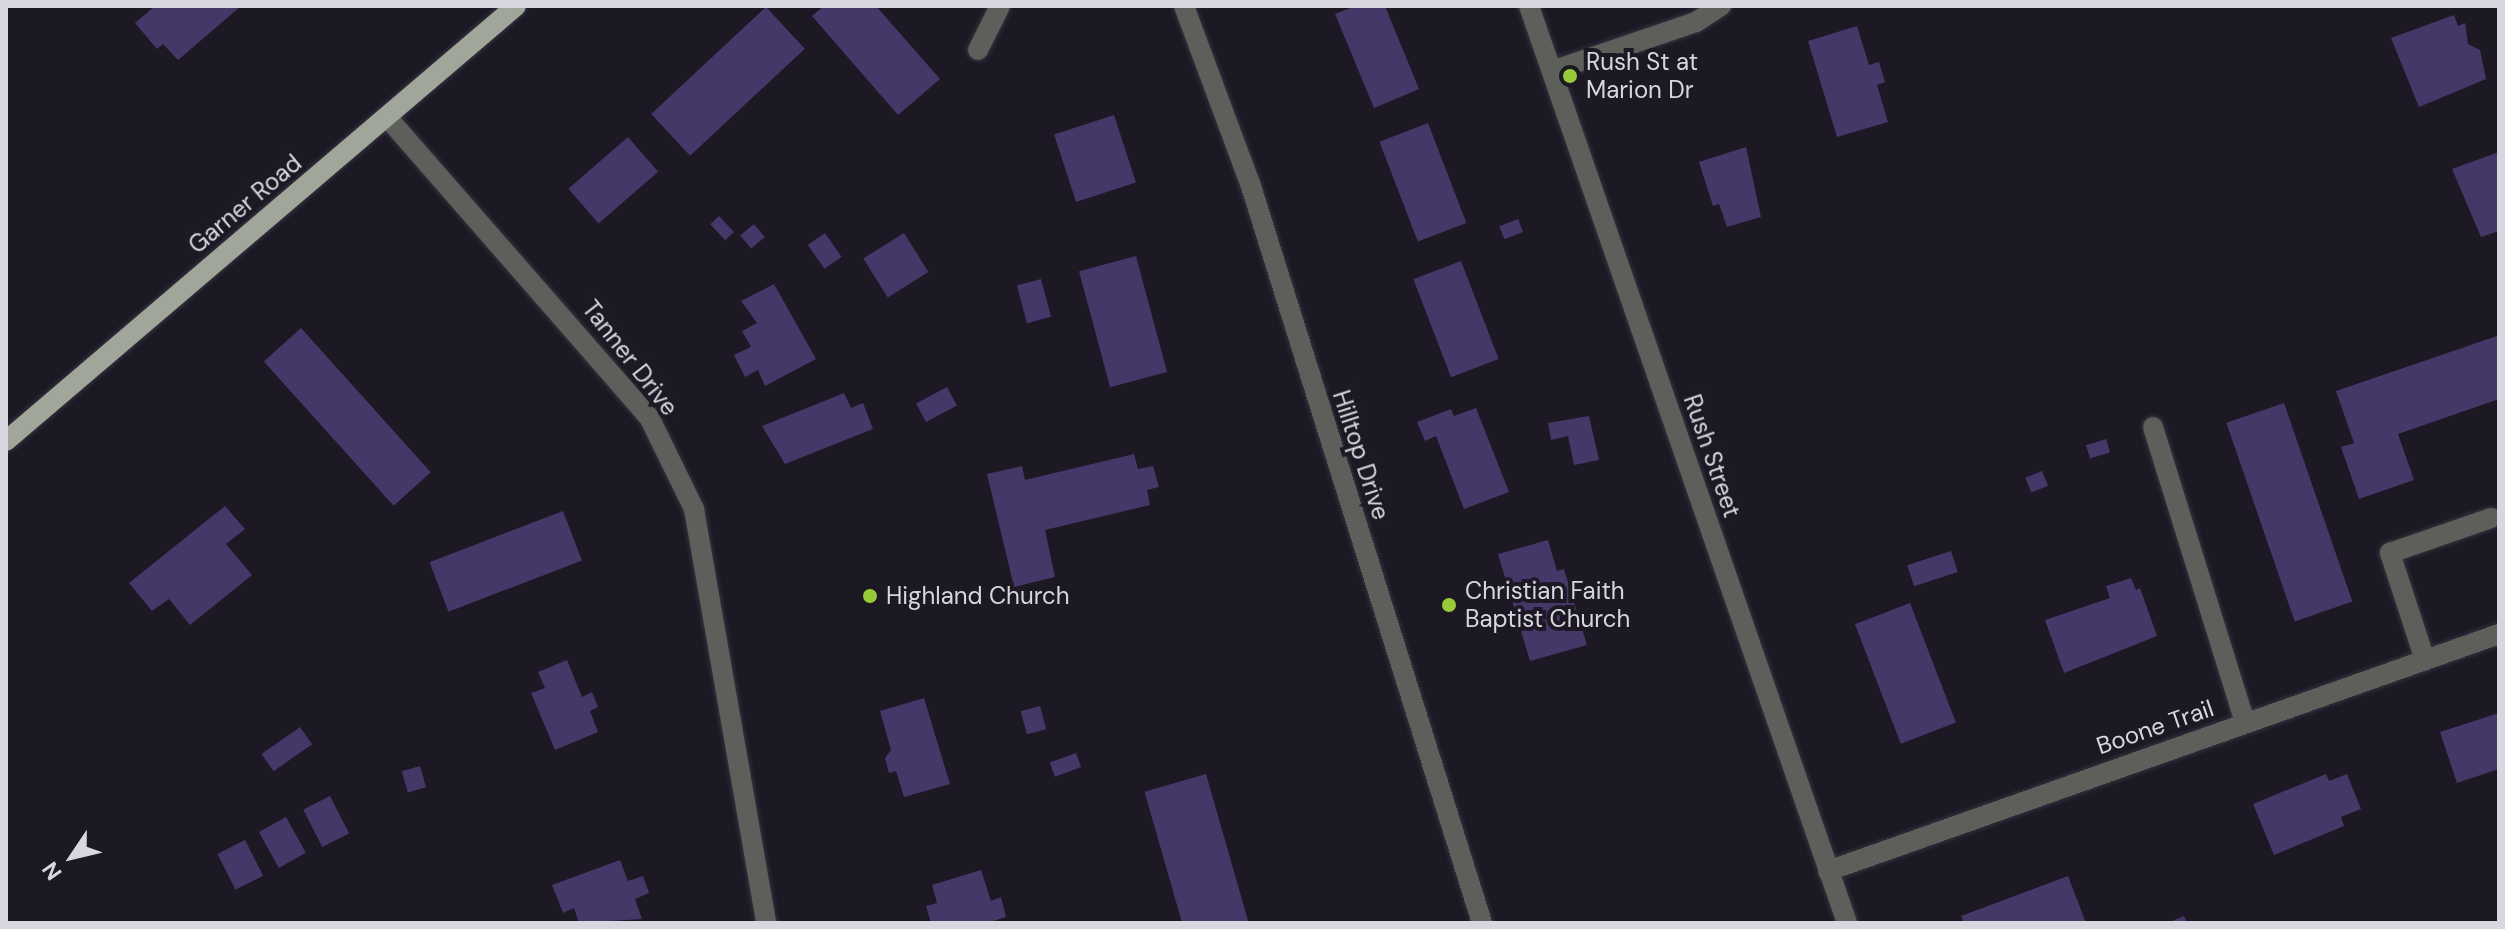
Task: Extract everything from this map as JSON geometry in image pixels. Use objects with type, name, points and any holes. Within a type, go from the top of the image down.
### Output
[{"type":"main road","name":"Garner Road","points":[[6,441],[516,6]]},
{"type":"street","points":[[978,50],[1000,6]]},
{"type":"street","name":"Hilltop Drive","points":[[1184,6],[1250,183],[1482,923]]},
{"type":"street","name":"Rush Street","points":[[1529,6],[1847,923]]},
{"type":"street","points":[[1552,71],[1696,22],[1721,6]]},
{"type":"street","name":"Tanner Drive","points":[[387,117],[650,419],[694,509],[766,923]]},
{"type":"street","points":[[2153,427],[2245,723]]},
{"type":"street","points":[[2425,660],[2390,553],[2491,518]]},
{"type":"street","name":"Boone Trail","points":[[1828,871],[2499,634]]},
{"type":"building","points":[[155,6],[241,6],[178,60],[163,44],[157,49],[135,23]]},
{"type":"building","points":[[824,6],[876,6],[940,79],[898,115],[812,16]]},
{"type":"building","points":[[1355,6],[1385,6],[1419,89],[1374,108],[1335,14]]},
{"type":"building","points":[[766,7],[805,49],[690,156],[651,114]]},
{"type":"building","points":[[2454,15],[2458,26],[2465,23],[2468,44],[2480,50],[2486,79],[2419,107],[2391,38]]},
{"type":"building","points":[[1857,26],[1869,65],[1879,62],[1885,82],[1877,85],[1888,122],[1837,137],[1808,41]]},
{"type":"building","points":[[1114,115],[1136,183],[1076,202],[1054,134]]},
{"type":"building","points":[[1428,123],[1466,223],[1418,242],[1379,142]]},
{"type":"building","points":[[628,137],[658,172],[599,224],[568,189]]},
{"type":"building","points":[[1746,147],[1761,217],[1727,227],[1719,204],[1713,206],[1699,162]]},
{"type":"building","points":[[2499,152],[2499,231],[2481,237],[2452,169]]},
{"type":"building","points":[[719,216],[734,232],[725,240],[710,224]]},
{"type":"building","points":[[1518,219],[1523,232],[1504,239],[1499,226]]},
{"type":"building","points":[[754,224],[765,237],[751,249],[740,236]]},
{"type":"building","points":[[825,233],[842,257],[824,269],[808,245]]},
{"type":"building","points":[[904,233],[928,272],[888,297],[863,258]]},
{"type":"building","points":[[1136,256],[1167,372],[1110,387],[1079,271]]},
{"type":"building","points":[[1461,261],[1499,359],[1451,377],[1413,279]]},
{"type":"building","points":[[1041,279],[1051,317],[1027,323],[1017,285]]},
{"type":"building","points":[[774,284],[816,359],[765,386],[758,370],[745,377],[734,355],[751,347],[742,331],[757,323],[741,301]]},
{"type":"building","points":[[301,328],[431,472],[394,506],[264,361]]},
{"type":"building","points":[[2497,336],[2499,399],[2398,434],[2414,480],[2359,499],[2341,447],[2354,443],[2336,391]]},
{"type":"building","points":[[947,387],[957,406],[926,422],[916,403]]},
{"type":"building","points":[[844,393],[851,408],[863,403],[873,429],[785,464],[762,426]]},
{"type":"building","points":[[2284,403],[2352,602],[2295,621],[2226,423]]},
{"type":"building","points":[[1476,408],[1509,492],[1464,509],[1436,436],[1425,441],[1417,422],[1451,409],[1454,416]]},
{"type":"building","points":[[1589,416],[1599,460],[1574,465],[1568,436],[1551,440],[1548,423]]},
{"type":"building","points":[[2106,439],[2110,452],[2090,459],[2086,445]]},
{"type":"building","points":[[1134,454],[1138,469],[1153,466],[1159,487],[1147,490],[1150,505],[1045,530],[1055,577],[1014,587],[987,474],[1022,466],[1025,480]]},
{"type":"building","points":[[2042,471],[2048,486],[2031,493],[2025,478]]},
{"type":"building","points":[[225,506],[245,529],[226,544],[252,575],[190,625],[169,599],[152,611],[129,583]]},
{"type":"building","points":[[563,511],[582,560],[448,612],[429,562]]},
{"type":"building","points":[[1548,540],[1557,571],[1564,569],[1587,645],[1530,661],[1498,554]]},
{"type":"building","points":[[1951,551],[1958,572],[1914,586],[1907,565]]},
{"type":"building","points":[[2131,578],[2136,590],[2140,588],[2157,636],[2064,673],[2045,620],[2110,598],[2106,586]]},
{"type":"building","points":[[1910,603],[1956,722],[1901,744],[1855,624]]},
{"type":"building","points":[[567,660],[582,697],[592,692],[598,707],[590,711],[598,732],[555,750],[531,693],[545,688],[538,672]]},
{"type":"building","points":[[924,698],[950,784],[904,797],[896,771],[889,773],[885,758],[891,750],[880,711]]},
{"type":"building","points":[[1040,706],[1046,729],[1027,734],[1021,711]]},
{"type":"building","points":[[2499,713],[2499,769],[2457,783],[2440,732]]},
{"type":"building","points":[[300,727],[312,744],[274,771],[261,754]]},
{"type":"building","points":[[1076,753],[1081,767],[1055,777],[1050,763]]},
{"type":"building","points":[[420,766],[426,787],[408,792],[402,771]]},
{"type":"building","points":[[1206,774],[1249,923],[1182,923],[1144,792]]},
{"type":"building","points":[[2326,774],[2329,781],[2347,774],[2361,809],[2341,817],[2344,826],[2274,855],[2253,804]]},
{"type":"building","points":[[330,796],[349,833],[322,847],[303,810]]},
{"type":"building","points":[[286,817],[306,853],[279,868],[259,832]]},
{"type":"building","points":[[245,840],[263,876],[236,890],[217,854]]},
{"type":"building","points":[[620,860],[628,881],[643,876],[649,893],[635,899],[642,919],[579,923],[574,908],[563,913],[552,885]]},
{"type":"building","points":[[981,870],[991,901],[1001,897],[1006,917],[987,923],[931,923],[926,906],[937,903],[932,885]]},
{"type":"building","points":[[2068,876],[2086,923],[1964,923],[1961,916]]},
{"type":"building","points":[[2184,916],[2187,923],[2167,923]]},
{"type":"place","name":"Rush St at Marion Dr","points":[[1570,76]]},
{"type":"place","name":"Highland Church","points":[[870,596]]},
{"type":"place","name":"Christian Faith Baptist Church","points":[[1449,605]]}]
